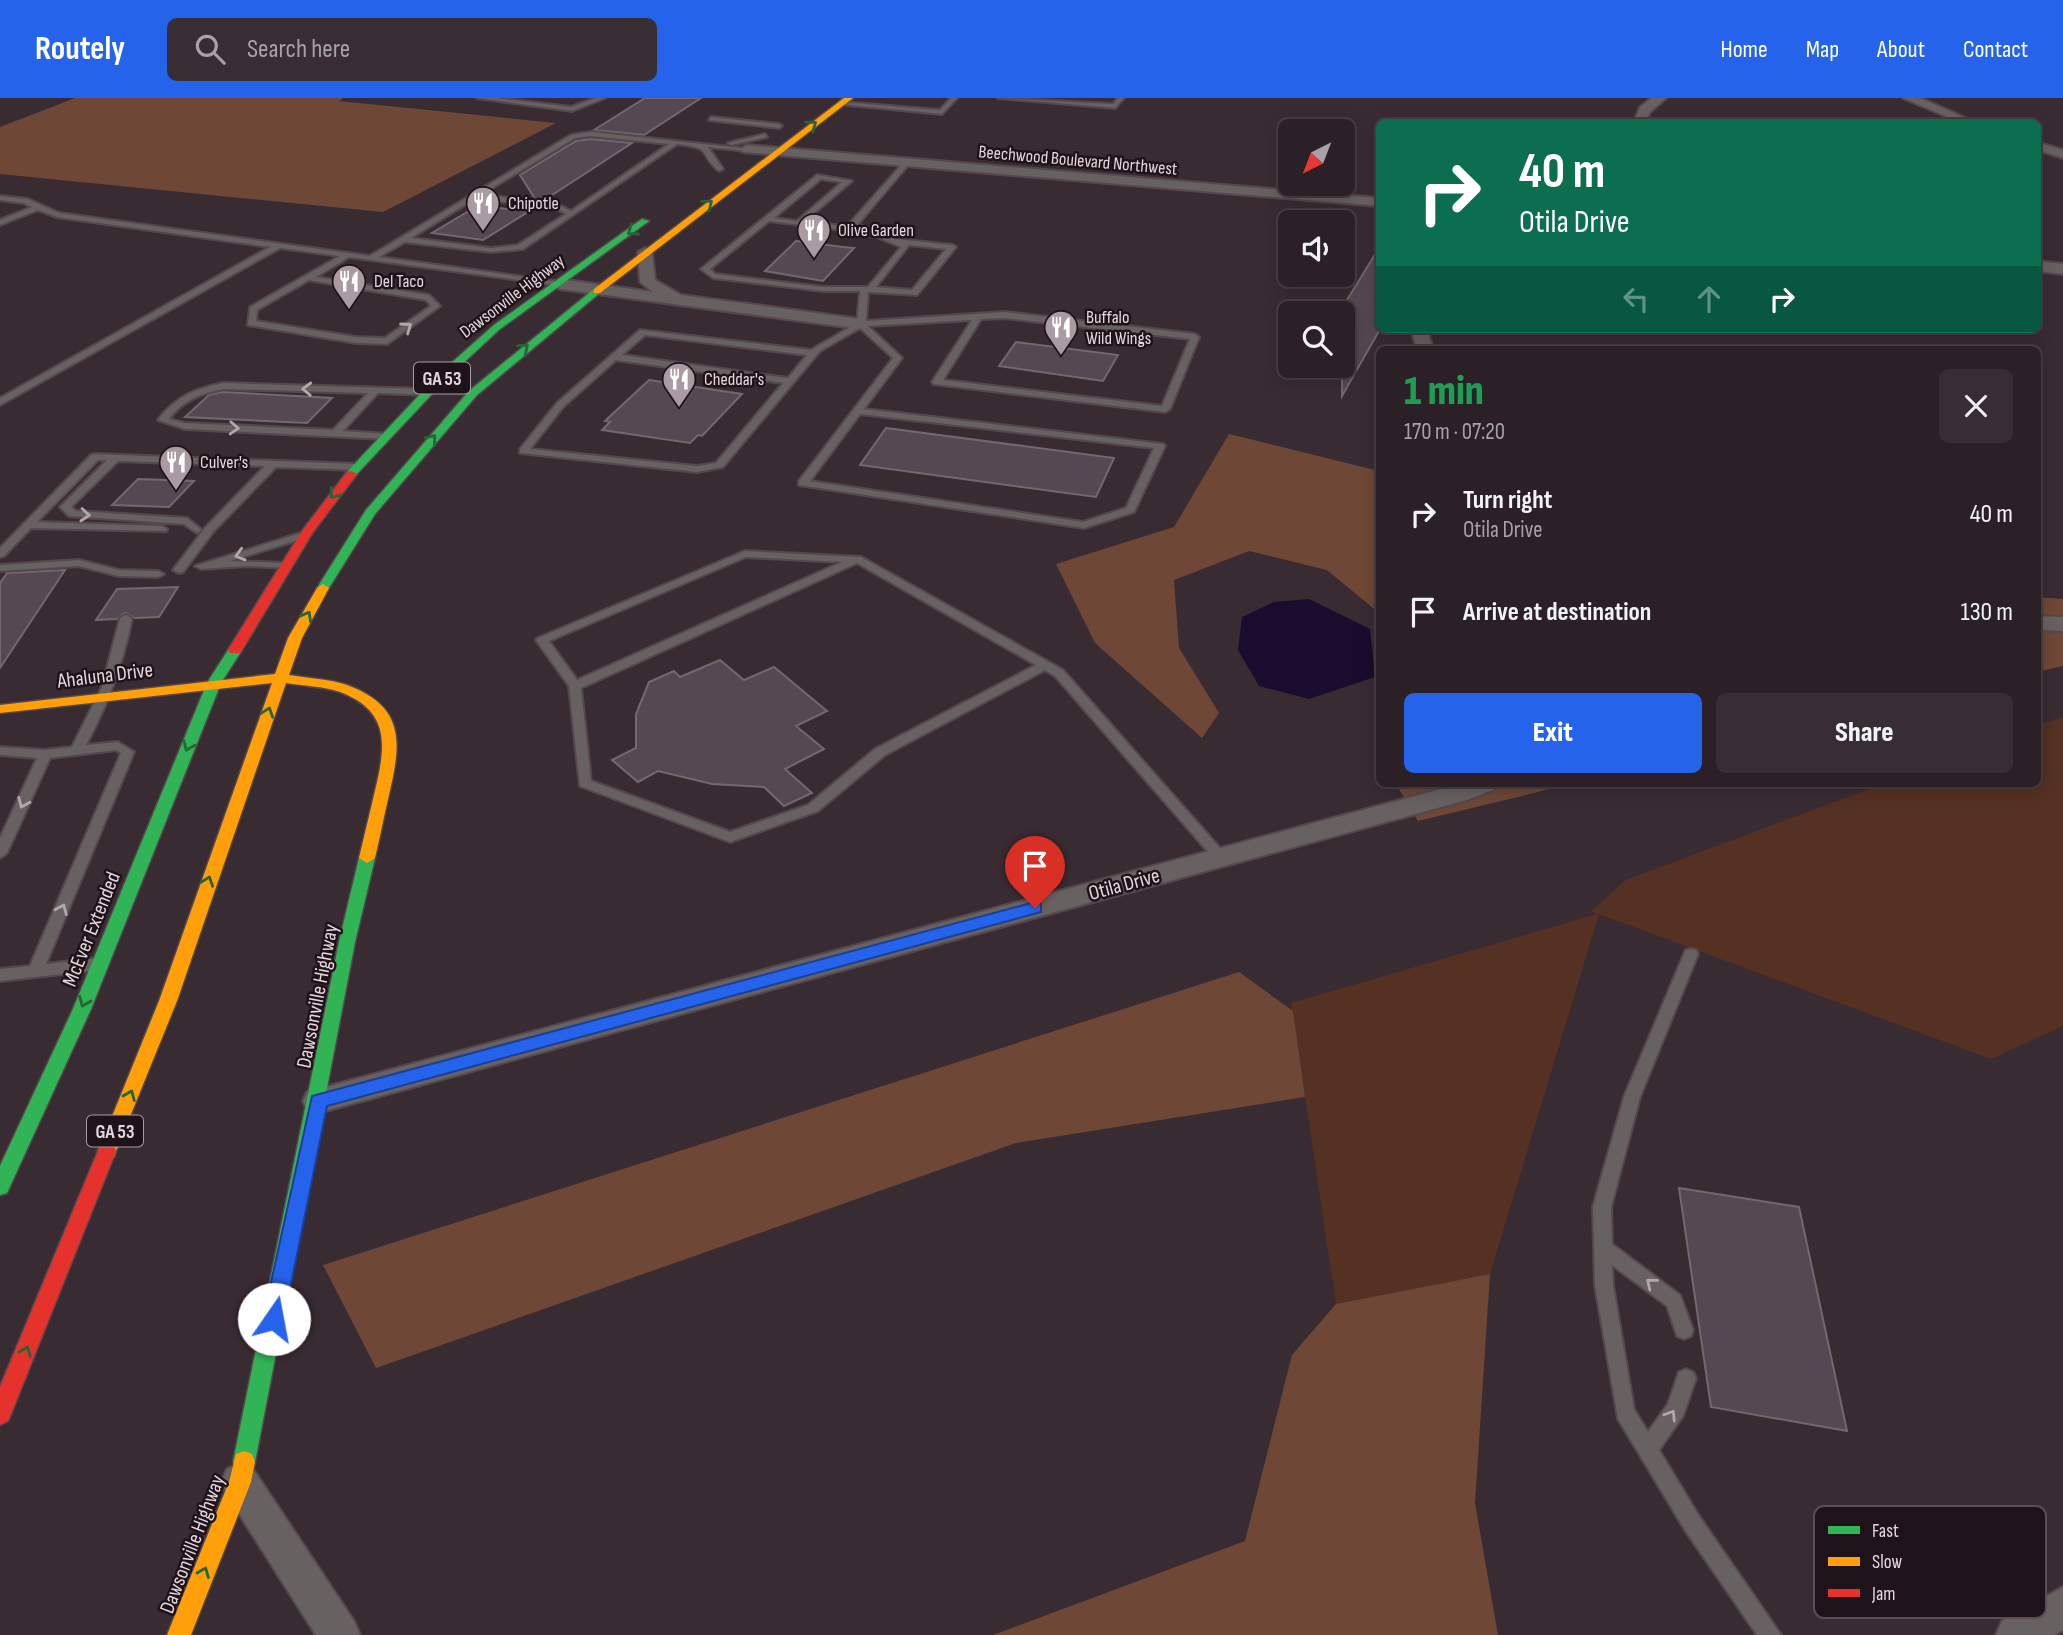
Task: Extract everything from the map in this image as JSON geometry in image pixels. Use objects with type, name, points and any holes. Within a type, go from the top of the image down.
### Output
[{"type":"main road","points":[[713,173],[815,99]]},
{"type":"main road","name":"GA 53","points":[[0,1414],[168,1001],[295,638],[342,554],[370,512],[473,393],[645,252],[845,101]]},
{"type":"main road","name":"Dawsonville Highway","points":[[214,683],[305,535],[357,467],[385,436],[427,392],[497,327],[664,208]]},
{"type":"main road","name":"Dawsonville Highway","points":[[179,1635],[240,1482],[318,1101],[347,942],[391,754],[388,726],[375,706],[344,689],[317,680],[280,678],[214,683]]},
{"type":"main road","name":"Ahaluna Drive","points":[[0,709],[214,683]]},
{"type":"main road","name":"McEver Extended","points":[[0,1187],[100,963],[214,683]]},
{"type":"street","points":[[1641,119],[1644,110],[1660,98]]},
{"type":"street","points":[[1909,98],[1962,119]]},
{"type":"street","points":[[2041,147],[2063,154]]},
{"type":"street","name":"Beechwood Boulevard Northwest","points":[[747,149],[1376,202]]},
{"type":"street","points":[[645,252],[648,282],[680,302]]},
{"type":"street","points":[[2041,266],[2063,269]]},
{"type":"street","points":[[560,284],[861,324]]},
{"type":"street","points":[[2041,623],[2063,624]]},
{"type":"street","name":"Otila Drive","points":[[318,1101],[1476,787]]},
{"type":"street","points":[[240,1482],[340,1635]]},
{"type":"street","points":[[2046,1617],[2063,1607]]},
{"type":"street","points":[[2016,1635],[2045,1618]]},
{"type":"lane","points":[[480,98],[572,109],[602,98]]},
{"type":"lane","points":[[793,98],[815,99]]},
{"type":"lane","points":[[886,107],[896,98]]},
{"type":"lane","points":[[845,101],[942,112],[954,98]]},
{"type":"lane","points":[[1001,98],[1115,106],[1121,98]]},
{"type":"lane","points":[[711,119],[779,126]]},
{"type":"lane","points":[[372,258],[573,136],[591,134],[747,149]]},
{"type":"lane","points":[[702,146],[765,136]]},
{"type":"lane","points":[[403,239],[491,250],[520,247],[674,143]]},
{"type":"lane","points":[[702,146],[709,151],[713,173]]},
{"type":"lane","points":[[768,219],[842,228],[853,225],[905,164]]},
{"type":"lane","points":[[799,223],[848,181],[820,177],[705,269],[713,276],[823,289],[868,288],[914,293],[952,247],[894,241]]},
{"type":"lane","points":[[473,195],[561,208],[571,214]]},
{"type":"lane","points":[[0,198],[38,207],[57,215],[560,284]]},
{"type":"lane","points":[[0,223],[38,207]]},
{"type":"lane","points":[[853,225],[906,246],[868,288],[861,324]]},
{"type":"lane","points":[[0,402],[279,245]]},
{"type":"lane","points":[[309,278],[429,298],[436,306],[387,341],[356,340],[251,323],[253,309],[348,255]]},
{"type":"lane","points":[[814,353],[643,332],[560,405],[523,451],[697,469],[719,465],[814,353],[861,324],[1005,315],[1195,337],[1165,409],[937,382],[978,317]]},
{"type":"lane","points":[[857,411],[1160,446],[1130,510],[1084,525],[803,483],[857,411],[898,358],[861,324]]},
{"type":"lane","points":[[614,357],[790,381]]},
{"type":"lane","points":[[385,436],[185,426],[163,420],[176,401],[204,389],[224,386],[427,392]]},
{"type":"lane","points":[[336,433],[375,391]]},
{"type":"lane","points":[[0,554],[95,457],[357,467]]},
{"type":"lane","points":[[115,458],[65,507],[73,514],[187,521],[197,530]]},
{"type":"lane","points":[[179,570],[209,530],[274,463]]},
{"type":"lane","points":[[28,524],[209,530]]},
{"type":"lane","points":[[0,568],[79,563],[100,569],[158,574],[201,566],[305,535]]},
{"type":"lane","points":[[1045,665],[880,752],[813,808],[730,836],[585,783],[575,685],[542,640],[745,554],[858,559],[1045,665],[1059,673],[1221,858]]},
{"type":"lane","points":[[575,685],[858,559]]},
{"type":"lane","points":[[201,566],[247,563],[285,566]]},
{"type":"lane","points":[[147,588],[158,574]]},
{"type":"lane","points":[[77,751],[107,696],[116,671],[126,618]]},
{"type":"lane","points":[[0,751],[45,754],[118,746],[128,752],[35,972]]},
{"type":"lane","points":[[0,853],[45,754]]},
{"type":"lane","points":[[1691,954],[1632,1097],[1602,1207],[1604,1285],[1625,1412],[1692,1523],[1770,1635]]},
{"type":"lane","points":[[0,975],[100,963]]},
{"type":"lane","points":[[1603,1248],[1674,1301],[1684,1330]]},
{"type":"lane","points":[[1648,1449],[1676,1409],[1686,1378]]},
{"type":"shaded area","points":[[75,98],[343,98],[339,101],[556,123],[383,212],[0,174],[0,127]]},
{"type":"shaded area","points":[[1229,434],[1376,470],[1376,611],[1327,570],[1249,551],[1174,580],[1179,648],[1219,713],[1202,738],[1095,643],[1056,564],[1174,527]]},
{"type":"shaded area","points":[[2041,597],[2063,599],[2063,666],[2041,671]]},
{"type":"shaded area","points":[[1309,599],[1370,629],[1375,677],[1309,699],[1259,686],[1238,650],[1242,617],[1274,602]]},
{"type":"shaded area","points":[[2063,717],[2063,1026],[1991,1059],[1599,914],[1490,1274],[1336,1304],[1291,1003],[1597,914],[1591,911],[1626,880],[1874,787],[2041,787],[2041,725]]},
{"type":"shaded area","points":[[1398,787],[1559,787],[1418,821]]},
{"type":"shaded area","points":[[1239,972],[1293,1011],[1305,1097],[1016,1143],[376,1368],[323,1265]]},
{"type":"shaded area","points":[[1490,1274],[1475,1503],[1498,1635],[993,1635],[1245,1541],[1292,1355],[1336,1304]]},
{"type":"building","points":[[645,98],[701,98],[644,135],[594,130]]},
{"type":"building","points":[[591,139],[632,143],[543,201],[535,199],[520,175],[576,141]]},
{"type":"building","points":[[479,205],[528,212],[483,240],[432,233]]},
{"type":"building","name":"Olive Garden","points":[[796,241],[854,248],[823,281],[765,271]]},
{"type":"building","points":[[1376,253],[1376,333],[1355,373],[1355,301],[1346,301]]},
{"type":"building","points":[[1016,342],[1118,355],[1103,381],[999,366]]},
{"type":"building","points":[[1342,378],[1352,378],[1342,396]]},
{"type":"building","name":"Cheddar's","points":[[649,380],[742,394],[702,436],[698,435],[690,443],[602,430],[610,422],[605,421]]},
{"type":"building","points":[[222,392],[332,398],[307,423],[185,417],[209,395]]},
{"type":"building","points":[[886,428],[1114,458],[1096,497],[860,465]]},
{"type":"building","name":"Culver's","points":[[138,479],[194,481],[169,507],[112,505]]},
{"type":"building","points":[[65,570],[0,668],[0,583],[7,573]]},
{"type":"building","points":[[178,587],[159,617],[135,618],[125,613],[117,619],[96,620],[117,589]]},
{"type":"building","points":[[720,660],[744,680],[774,667],[827,711],[796,726],[824,749],[785,769],[812,793],[784,806],[764,787],[712,784],[658,771],[638,782],[612,760],[636,748],[636,714],[649,682],[674,671],[680,677]]},
{"type":"building","points":[[1679,1188],[1799,1207],[1847,1431],[1711,1407]]},
{"type":"traffic: fast","points":[[351,474],[444,375],[497,327],[645,221]]},
{"type":"traffic: fast","points":[[323,588],[370,512],[473,393],[597,291]]},
{"type":"traffic: fast","points":[[0,1187],[82,1009],[214,683],[235,650]]},
{"type":"traffic: fast","points":[[244,1462],[347,942],[367,858]]},
{"type":"traffic: slow","points":[[597,291],[849,98]]},
{"type":"traffic: slow","points":[[107,1151],[168,1001],[295,638],[323,588]]},
{"type":"traffic: slow","points":[[0,709],[280,678],[342,688],[370,702],[381,713],[389,733],[391,754],[367,858]]},
{"type":"traffic: slow","points":[[179,1635],[240,1482],[244,1462]]},
{"type":"traffic: jam","points":[[235,650],[308,531],[351,474]]},
{"type":"traffic: jam","points":[[0,1414],[107,1151]]},
{"type":"place","name":"Chipotle","points":[[483,233]]},
{"type":"place","name":"Olive Garden","points":[[814,260]]},
{"type":"place","name":"Del Taco","points":[[349,311]]},
{"type":"place","name":"Buffalo Wild Wings","points":[[1061,357]]},
{"type":"place","name":"Cheddar's","points":[[679,409]]},
{"type":"place","name":"Culver's","points":[[176,492]]},
{"type":"route","points":[[274,1319],[318,1101],[1035,908]]}]
